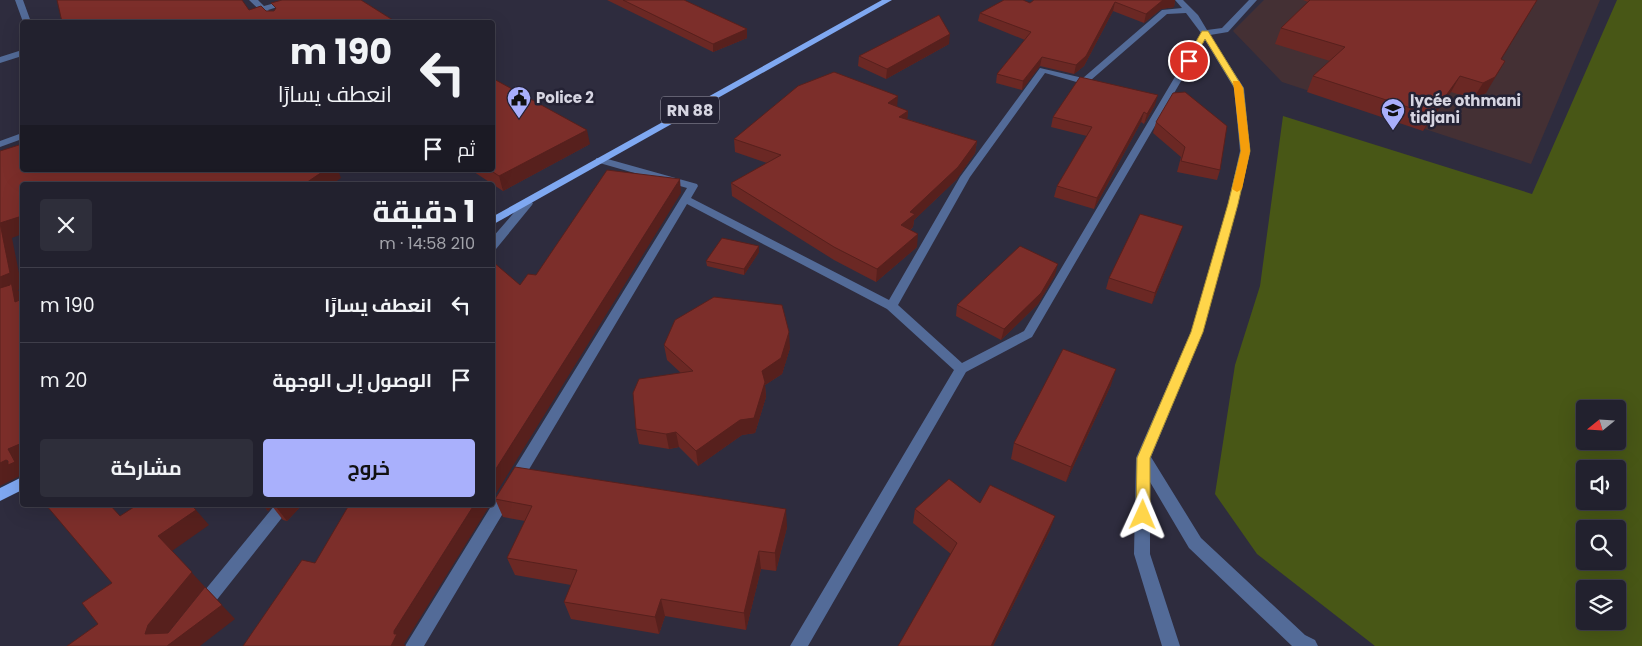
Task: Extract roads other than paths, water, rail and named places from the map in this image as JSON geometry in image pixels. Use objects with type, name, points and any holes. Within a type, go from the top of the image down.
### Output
[{"type":"main road","name":"RN 88","points":[[495,220],[888,0]]},
{"type":"main road","points":[[0,495],[20,484]]},
{"type":"street","points":[[19,0],[26,20]]},
{"type":"street","points":[[253,0],[274,20]]},
{"type":"street","points":[[263,9],[295,0]]},
{"type":"street","points":[[1171,646],[1142,554],[1143,458],[1197,332],[1233,204],[1245,151],[1239,88],[1205,33],[1179,0]]},
{"type":"street","points":[[799,646],[961,369],[1028,334],[1160,102],[1205,33],[1225,30],[1253,0]]},
{"type":"street","points":[[1085,81],[1165,12],[1188,10]]},
{"type":"street","points":[[0,60],[20,54]]},
{"type":"street","points":[[891,306],[965,177],[1043,70],[1102,86]]},
{"type":"street","points":[[0,144],[20,137]]},
{"type":"street","points":[[414,646],[693,186],[600,160]]},
{"type":"street","points":[[685,199],[891,306],[961,369]]},
{"type":"street","points":[[495,242],[528,203]]},
{"type":"street","points":[[1143,458],[1195,543],[1299,641],[1309,646]]},
{"type":"street","points":[[194,616],[282,507]]},
{"type":"place","name":"Police 2","points":[[519,119]]},
{"type":"place","name":"lycée othmani tidjani","points":[[1393,131]]}]
